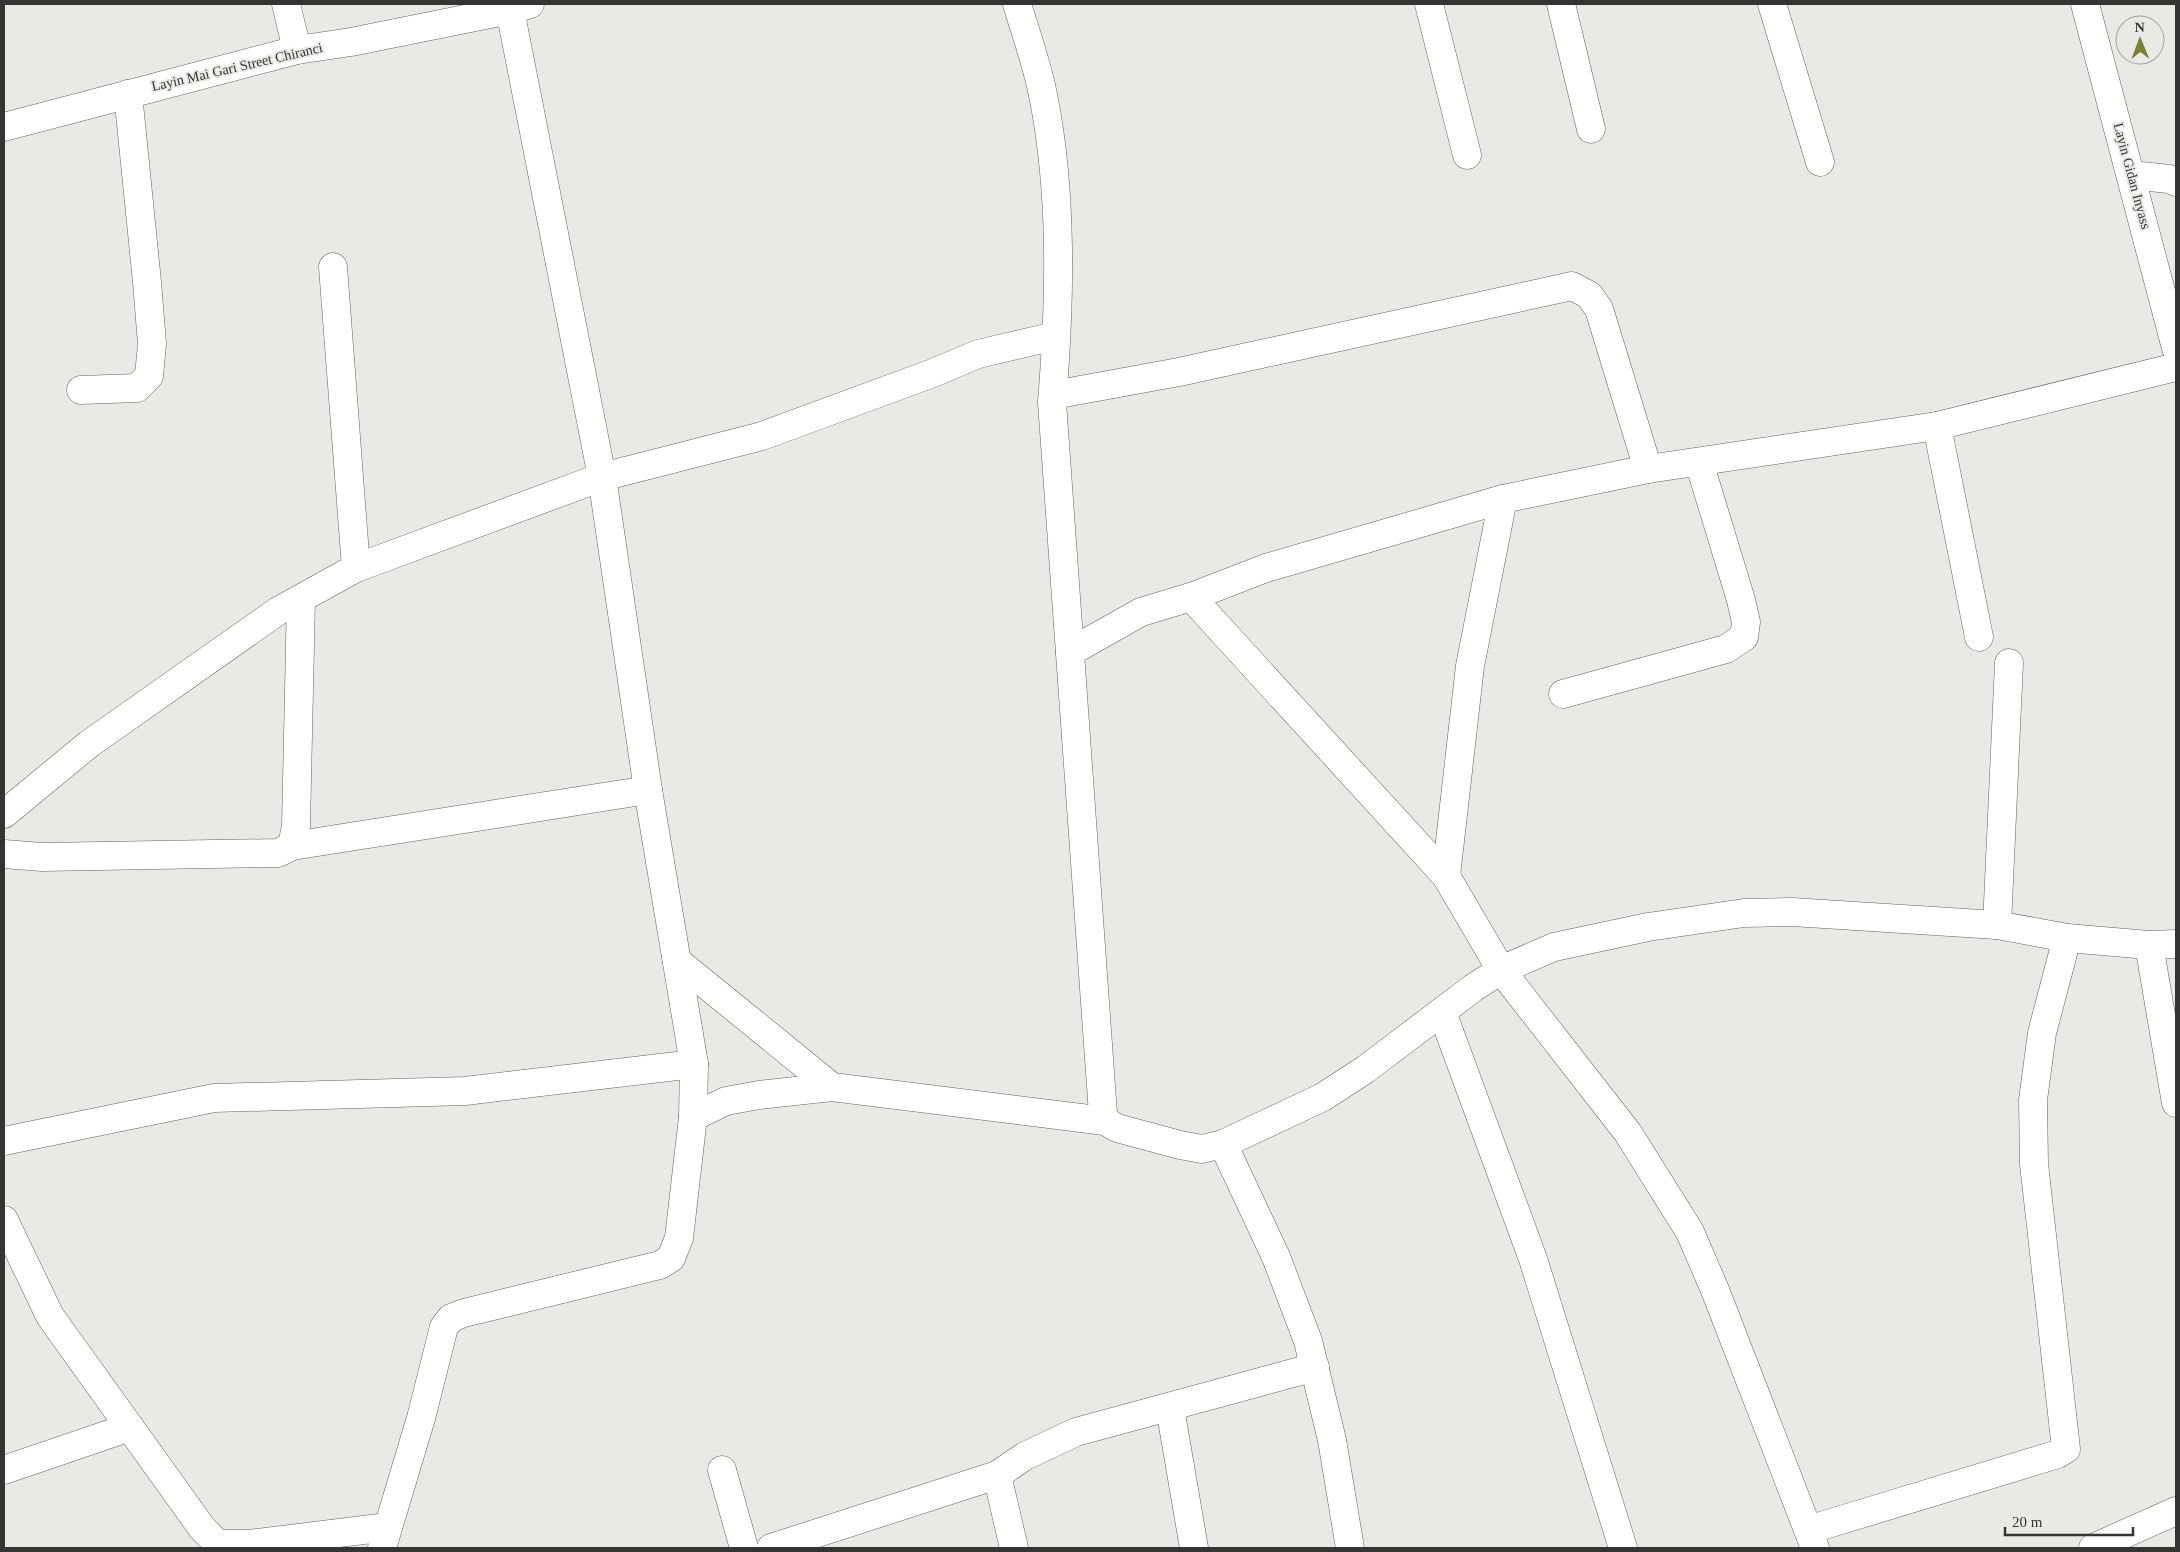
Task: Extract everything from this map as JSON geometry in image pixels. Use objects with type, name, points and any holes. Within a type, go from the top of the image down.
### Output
[{"type":"street","points":[[286,4],[297,50]]},
{"type":"street","points":[[1017,4],[1043,95],[1057,198],[1058,287],[1053,395],[1055,459],[1105,1121]]},
{"type":"street","points":[[1429,4],[1467,155]]},
{"type":"street","points":[[1562,4],[1591,129]]},
{"type":"street","points":[[1772,4],[1820,162]]},
{"type":"street","name":"Layin Gidan Inyass","points":[[2085,4],[2176,348]]},
{"type":"street","points":[[4,1220],[50,1316],[202,1528],[218,1544],[385,1538],[421,1418],[444,1328],[451,1318],[464,1313],[660,1265],[671,1258],[679,1238],[693,1117],[694,1064],[648,790],[602,477],[520,7]]},
{"type":"street","name":"Layin Mai Gari Street Chiranci","points":[[4,127],[297,50],[351,42],[520,7]]},
{"type":"street","points":[[81,390],[137,388],[150,376],[152,344],[128,94]]},
{"type":"street","points":[[2131,175],[2169,179],[2176,182]]},
{"type":"street","points":[[333,267],[356,568]]},
{"type":"street","points":[[1053,395],[1179,372],[1572,286],[1589,295],[1599,309],[1648,469]]},
{"type":"street","points":[[4,814],[89,744],[278,611],[356,568],[602,477],[762,436],[933,373],[978,354],[1055,336]]},
{"type":"street","points":[[1070,652],[1141,612],[1191,597],[1266,568],[1503,500],[1648,469],[1937,426],[2176,367]]},
{"type":"street","points":[[1937,426],[1979,636]]},
{"type":"street","points":[[1563,694],[1726,649],[1744,637],[1746,622],[1741,600],[1700,462]]},
{"type":"street","points":[[1446,876],[1470,666],[1503,500]]},
{"type":"street","points":[[1191,597],[1446,876],[1501,970],[1628,1133],[1690,1232],[1715,1290],[1811,1539],[2058,1454],[2066,1449],[2034,1164],[2033,1100],[2042,1034],[2066,938]]},
{"type":"street","points":[[292,846],[296,826],[301,599]]},
{"type":"street","points":[[1996,926],[2008,663]]},
{"type":"street","points":[[4,854],[42,857],[278,853],[292,846],[648,790]]},
{"type":"street","points":[[693,1117],[726,1101],[759,1095],[832,1087],[1105,1121],[1117,1128],[1180,1145],[1202,1148],[1223,1144],[1323,1097],[1366,1069],[1501,970],[1554,947],[1648,927],[1744,913],[1792,912],[1996,926],[2066,938],[2149,945],[2176,944]]},
{"type":"street","points":[[2149,945],[2176,1103]]},
{"type":"street","points":[[677,961],[832,1087]]},
{"type":"street","points":[[1442,1012],[1533,1259],[1623,1548]]},
{"type":"street","points":[[4,1141],[214,1098],[465,1091],[694,1064]]},
{"type":"street","points":[[1223,1144],[1276,1258],[1308,1341],[1332,1440],[1350,1548]]},
{"type":"street","points":[[770,1548],[997,1475],[1025,1456],[1076,1432],[1170,1408],[1315,1367]]},
{"type":"street","points":[[1170,1408],[1194,1548]]},
{"type":"street","points":[[4,1470],[130,1427]]},
{"type":"street","points":[[722,1470],[744,1548]]},
{"type":"street","points":[[997,1475],[1014,1548]]},
{"type":"street","points":[[2093,1548],[2176,1510]]}]
